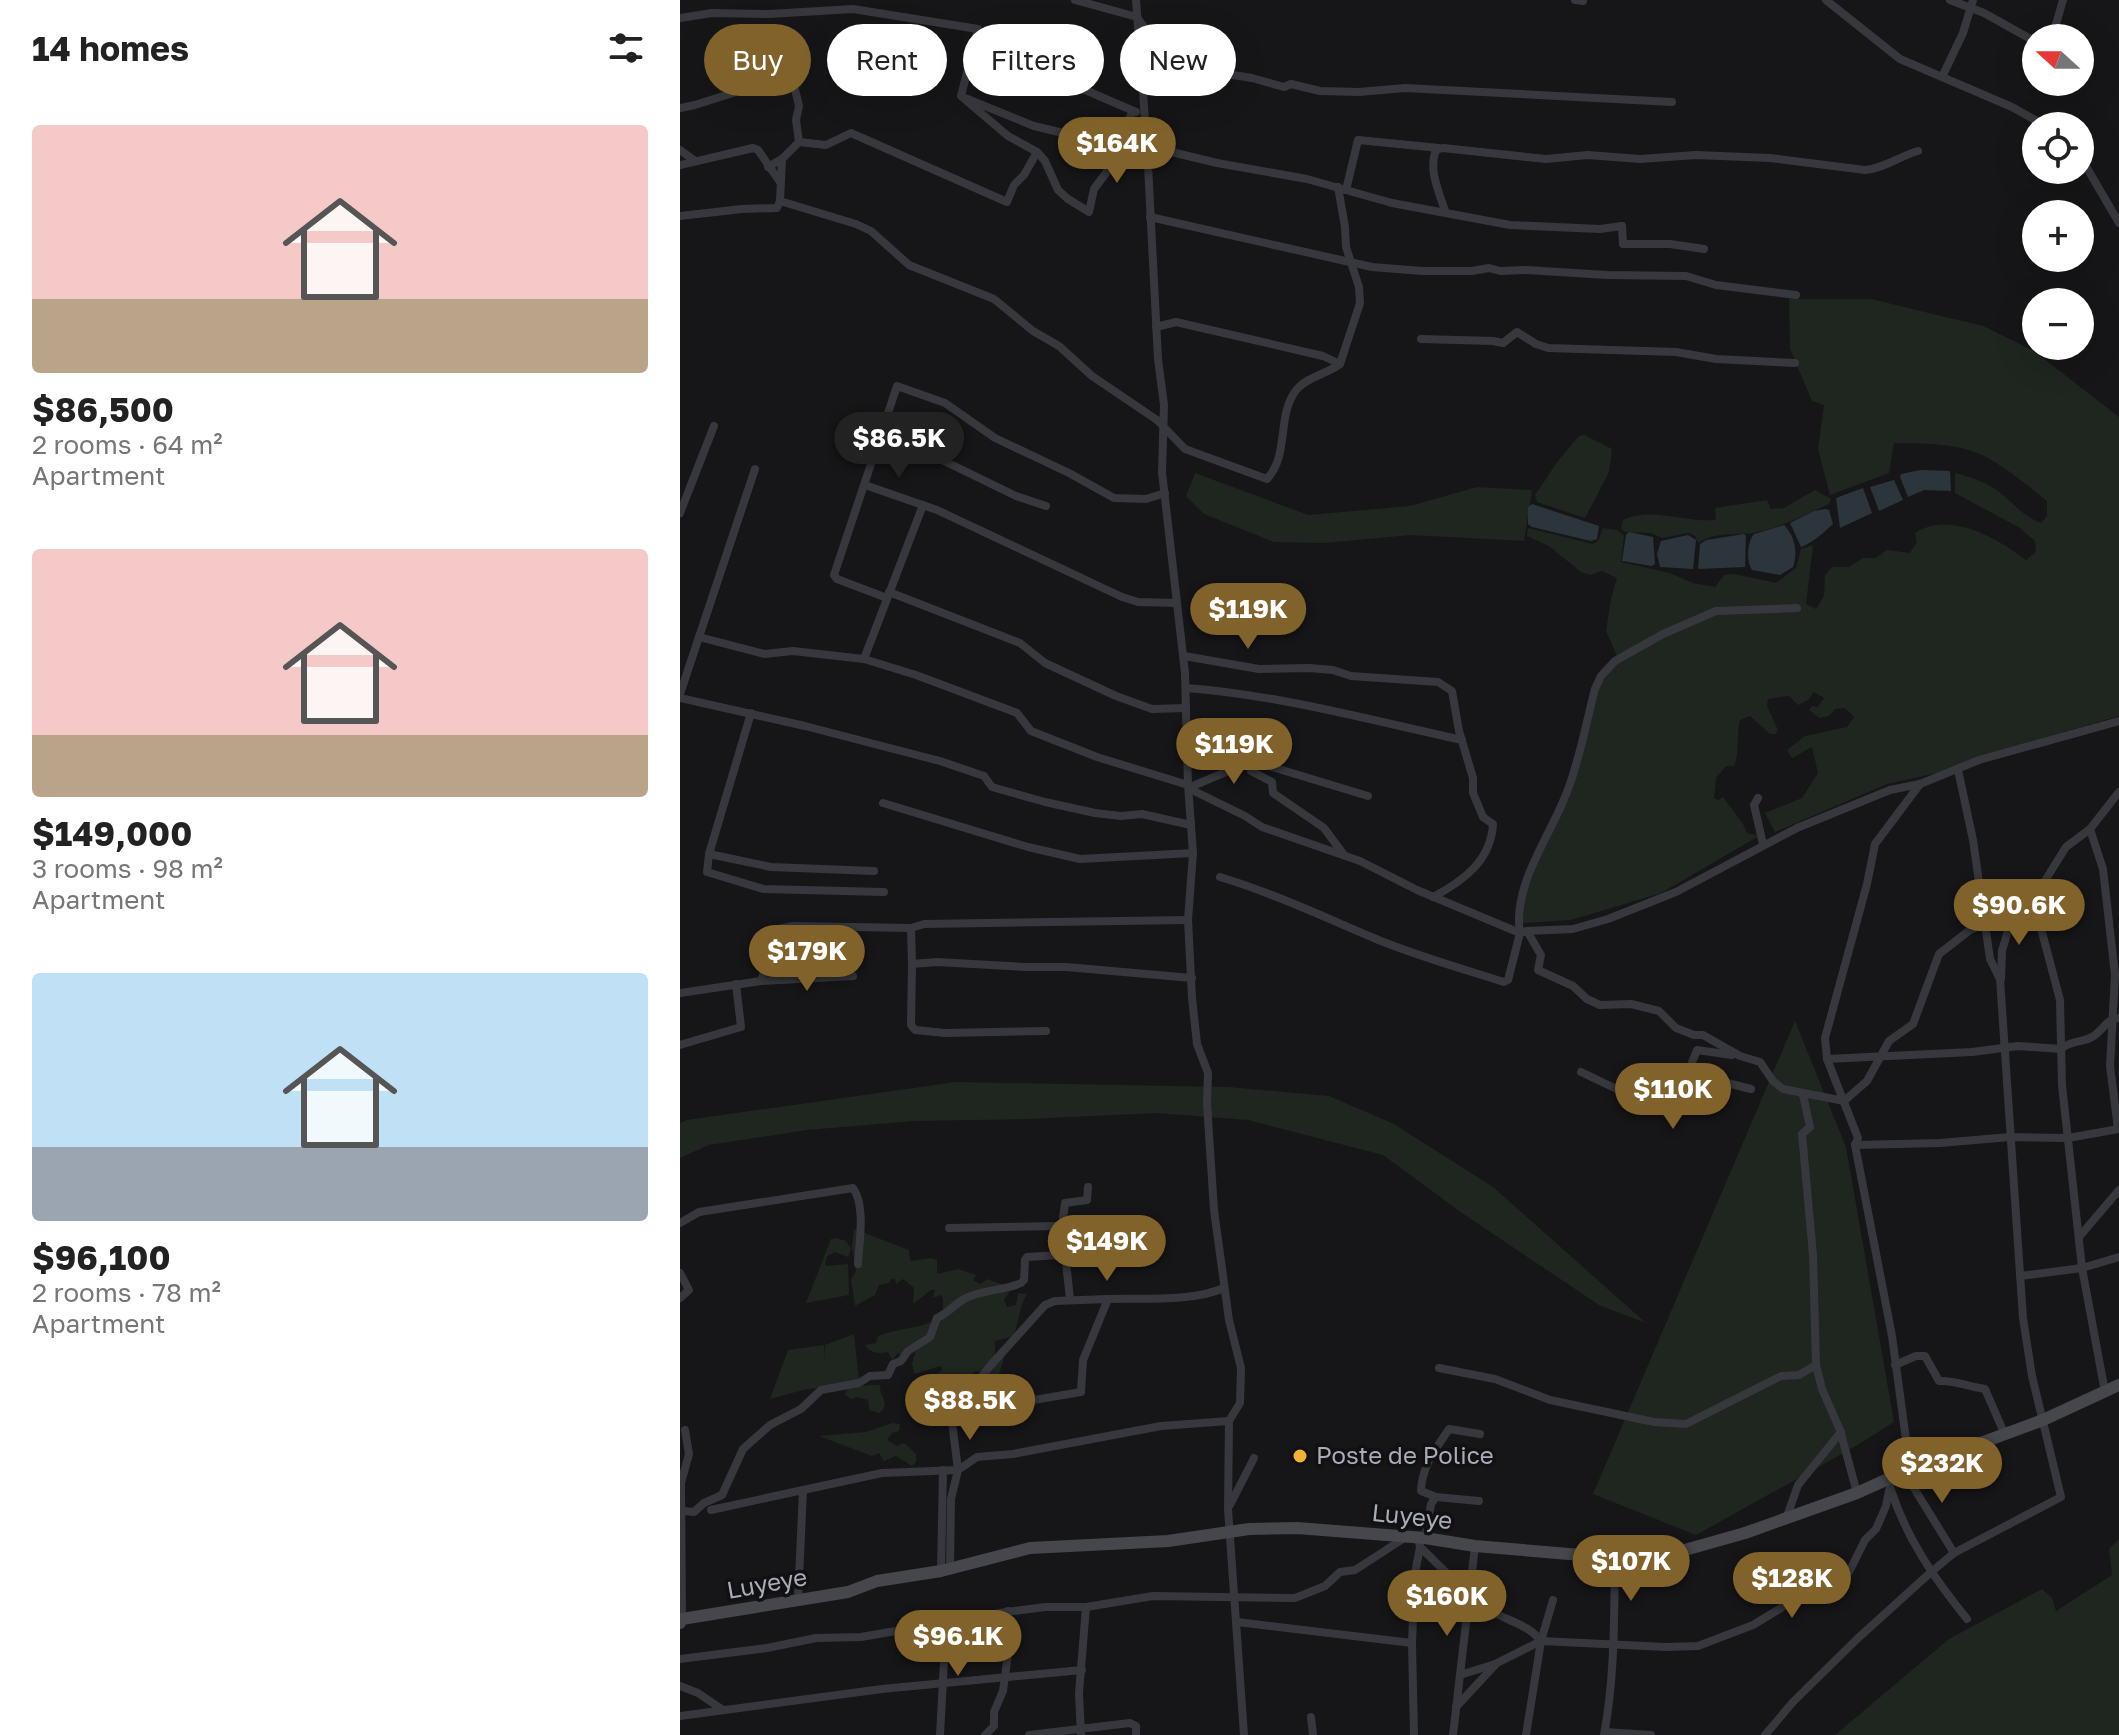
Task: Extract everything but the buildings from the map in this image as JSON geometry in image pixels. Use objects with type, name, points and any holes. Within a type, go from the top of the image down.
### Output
[{"type":"street","points":[[1075,0],[1137,17],[1142,24]]},
{"type":"street","points":[[1136,0],[1138,24]]},
{"type":"street","points":[[1575,0],[1583,1]]},
{"type":"street","points":[[1826,0],[1900,59],[2022,113]]},
{"type":"street","points":[[1950,0],[1972,4],[2022,34]]},
{"type":"street","points":[[2056,24],[2063,0]]},
{"type":"street","points":[[1942,77],[1963,33],[1972,4]]},
{"type":"street","points":[[680,18],[712,13],[769,14],[853,9],[963,26]]},
{"type":"street","points":[[680,108],[789,75],[799,106],[796,120],[799,142]]},
{"type":"street","points":[[1236,75],[1284,87],[1291,84],[1320,91],[1418,88],[1672,102]]},
{"type":"street","points":[[1099,96],[1144,115]]},
{"type":"street","points":[[1143,96],[1156,327],[1164,405],[1162,472],[1186,688],[1193,853],[1188,920],[1197,1044],[1208,1073],[1211,1173],[1224,1288],[1241,1368],[1240,1403],[1229,1421],[1228,1509],[1244,1735]]},
{"type":"street","points":[[965,98],[987,121],[1037,152],[1045,161],[1058,190],[1089,212],[1094,189],[1112,165],[1113,145],[1133,111]]},
{"type":"street","points":[[965,98],[1034,126],[1113,145]]},
{"type":"street","points":[[799,142],[826,145],[851,133],[1007,202],[1014,185],[1024,175],[1037,152]]},
{"type":"street","points":[[780,201],[856,224],[871,231],[909,265],[994,299],[1033,331],[1059,346],[1092,376],[1162,424],[1185,449],[1267,479],[1277,464],[1292,396],[1299,386],[1340,364],[1360,303],[1359,287],[1346,247],[1342,188],[1358,140],[1546,159],[1588,155],[1640,159],[1696,155],[1770,158],[1865,170],[1875,169],[1918,151]]},
{"type":"street","points":[[768,167],[782,159],[799,142]]},
{"type":"street","points":[[1147,146],[1193,158],[1307,179],[1392,203],[1510,225],[1600,229],[1622,226],[1623,244],[1670,244],[1704,249]]},
{"type":"street","points":[[680,165],[753,148],[758,150],[780,182]]},
{"type":"street","points":[[1440,148],[1433,156],[1434,173],[1445,211]]},
{"type":"street","points":[[680,150],[695,161]]},
{"type":"street","points":[[680,216],[777,208],[782,159]]},
{"type":"street","points":[[2094,180],[2119,223]]},
{"type":"street","points":[[1150,217],[1351,263],[1422,271],[1489,268],[1500,271],[1686,276],[1716,285],[1796,295]]},
{"type":"street","points":[[1156,327],[1176,322],[1323,356],[1340,364]]},
{"type":"street","points":[[1421,339],[1503,343],[1517,332],[1548,348],[1676,352],[1716,359],[1795,363]]},
{"type":"street","points":[[1165,493],[1146,499],[1114,498],[995,438],[945,403],[900,385],[895,389],[834,575],[837,579],[1020,643],[1045,663],[1116,696],[1152,709],[1186,708]]},
{"type":"street","points":[[680,513],[714,426]]},
{"type":"street","points":[[881,438],[940,459],[1016,496],[1046,506]]},
{"type":"street","points":[[755,469],[680,696],[940,761],[984,776],[992,787],[1030,798],[1095,813],[1121,816],[1142,814],[1191,825]]},
{"type":"street","points":[[865,485],[923,505],[1122,597],[1138,602],[1177,603]]},
{"type":"street","points":[[864,659],[923,505]]},
{"type":"street","points":[[1740,1056],[1703,1035],[1676,1028],[1659,1011],[1631,1004],[1600,1005],[1587,999],[1573,986],[1538,970],[1541,955],[1523,932],[1517,916],[1535,861],[1567,793],[1601,676],[1615,661],[1663,634],[1716,611],[1797,608]]},
{"type":"street","points":[[699,637],[764,654],[793,651],[864,659],[929,680],[1017,713],[1031,731],[1191,788],[1262,827],[1344,855],[1433,897],[1523,932],[1573,929],[1608,919],[1685,888],[1763,844],[1890,790],[1920,784],[1979,760],[2119,721]]},
{"type":"street","points":[[1184,656],[1259,669],[1309,668],[1333,670],[1351,676],[1438,682],[1452,691],[1473,778],[1473,793],[1483,817],[1493,824],[1493,836],[1483,858],[1462,882],[1433,897]]},
{"type":"street","points":[[1186,688],[1300,704],[1462,740]]},
{"type":"street","points":[[751,713],[709,854],[707,872],[763,889],[884,892]]},
{"type":"street","points":[[1186,735],[1194,742],[1368,796]]},
{"type":"street","points":[[1191,788],[1252,761]]},
{"type":"street","points":[[1252,761],[1251,771],[1272,782],[1273,793],[1324,828],[1344,855]]},
{"type":"street","points":[[1958,770],[1973,840],[1990,959],[2000,979]]},
{"type":"street","points":[[1920,784],[1875,844],[1834,1009],[1826,1029],[1827,1059],[1858,1138],[1855,1145],[1892,1336],[1907,1471],[1954,1553]]},
{"type":"street","points":[[2105,1392],[2082,1268],[2062,1085],[2060,1000],[2034,902],[2066,847],[2090,829],[2119,792]]},
{"type":"street","points":[[1758,798],[1754,805],[1763,844]]},
{"type":"street","points":[[883,803],[1028,847],[1080,859],[1193,853]]},
{"type":"street","points":[[1855,1145],[2010,1137],[2068,1138],[2119,1129],[2110,1066],[2116,1018],[2115,975],[2103,869],[2090,829]]},
{"type":"street","points":[[709,854],[771,867],[874,871]]},
{"type":"street","points":[[1220,877],[1259,889],[1397,947],[1504,982],[1508,980],[1523,932]]},
{"type":"street","points":[[1581,1072],[1671,1115],[1699,1048],[1763,1063],[1779,1086],[1803,1095],[1844,1101],[1863,1085],[1893,1036],[1913,1024],[1939,954],[1970,930],[2015,909],[2036,895]]},
{"type":"street","points":[[1765,1735],[1793,1702],[1857,1639],[1954,1553],[2061,1497],[2030,1362],[2020,1276],[2000,979],[2002,951],[2015,909]]},
{"type":"street","points":[[761,981],[778,929],[793,926],[911,928],[924,924],[1188,920]]},
{"type":"street","points":[[911,928],[911,1025],[915,1030],[945,1033],[1046,1031]]},
{"type":"street","points":[[912,964],[937,962],[1066,967],[1192,978]]},
{"type":"street","points":[[680,993],[761,981],[853,976]]},
{"type":"street","points":[[680,1045],[741,1027],[736,984]]},
{"type":"street","points":[[1827,1059],[2018,1046],[2061,1049],[2067,1043],[2091,1038],[2116,1018]]},
{"type":"street","points":[[1688,1073],[1751,1089]]},
{"type":"street","points":[[1803,1095],[1810,1127],[1802,1134],[1813,1255],[1816,1365],[1822,1389],[1841,1432],[1857,1493]]},
{"type":"street","points":[[1070,1299],[1062,1226],[1065,1203],[1087,1200],[1088,1187]]},
{"type":"street","points":[[680,1223],[699,1212],[853,1188],[860,1221],[858,1264]]},
{"type":"street","points":[[2079,1237],[2119,1190]]},
{"type":"street","points":[[949,1228],[1062,1226]]},
{"type":"street","points":[[683,1511],[694,1512],[704,1503],[722,1495],[743,1449],[770,1425],[801,1409],[821,1390],[859,1383],[870,1376],[888,1375],[893,1364],[899,1363],[908,1351],[930,1337],[937,1318],[952,1312],[959,1302],[993,1289],[1021,1283],[1027,1257],[1150,1249]]},
{"type":"street","points":[[2020,1276],[2082,1268],[2119,1257]]},
{"type":"street","points":[[680,1273],[689,1290],[680,1298]]},
{"type":"street","points":[[946,1570],[951,1499],[958,1470],[950,1420],[952,1414],[1045,1305],[1070,1299],[1176,1297],[1224,1288]]},
{"type":"street","points":[[952,1414],[1081,1392],[1083,1360],[1108,1299]]},
{"type":"street","points":[[1895,1365],[1916,1356],[1925,1356],[1939,1381],[1955,1380],[1965,1387],[1985,1389],[2005,1435]]},
{"type":"street","points":[[1439,1368],[1495,1379],[1550,1400],[1654,1422],[1686,1424],[1781,1376],[1799,1375],[1816,1365]]},
{"type":"street","name":"Luyeye","points":[[681,1621],[848,1592],[877,1581],[946,1570],[1030,1548],[1168,1541],[1230,1531],[1297,1528],[1475,1546],[1615,1557],[1660,1557],[1786,1519],[1889,1482],[1907,1471],[2043,1420],[2119,1385]]},
{"type":"street","points":[[711,1510],[882,1473],[958,1470],[977,1457],[1013,1454],[1161,1426],[1229,1421]]},
{"type":"street","points":[[1479,1501],[1436,1497],[1421,1491],[1421,1481],[1432,1452],[1449,1429],[1480,1434]]},
{"type":"street","points":[[681,1621],[681,1483],[689,1454],[685,1430]]},
{"type":"street","points":[[1786,1519],[1798,1485],[1841,1432]]},
{"type":"street","points":[[1228,1509],[1254,1458]]},
{"type":"street","points":[[943,1470],[946,1570]]},
{"type":"street","points":[[1889,1482],[1899,1516],[1930,1573],[1967,1619]]},
{"type":"street","points":[[1460,1675],[1495,1664],[1541,1641],[1698,1646],[1753,1625],[1781,1608],[1797,1593],[1825,1600],[1849,1572],[1865,1540],[1876,1529],[1886,1506],[1889,1482]]},
{"type":"street","points":[[798,1601],[803,1490]]},
{"type":"street","points":[[1414,1735],[1412,1643],[1417,1540],[1436,1497]]},
{"type":"street","points":[[1417,1540],[1440,1569],[1494,1612],[1533,1631],[1541,1641]]},
{"type":"street","points":[[680,1659],[767,1648],[816,1638],[861,1637],[1008,1611],[1086,1607],[1153,1596],[1295,1598],[1325,1586],[1340,1572],[1355,1570],[1417,1540]]},
{"type":"street","points":[[1453,1735],[1475,1546]]},
{"type":"street","points":[[1615,1557],[1615,1623],[1611,1643],[1613,1671],[1605,1734],[1651,1735]]},
{"type":"street","points":[[1526,1735],[1541,1641],[1553,1600]]},
{"type":"street","points":[[1080,1732],[1086,1607]]},
{"type":"street","points":[[985,1735],[994,1726],[994,1712],[1002,1697],[1009,1647],[1005,1624],[1008,1611]]},
{"type":"street","points":[[940,1735],[944,1622]]},
{"type":"street","points":[[1237,1622],[1412,1643]]},
{"type":"street","points":[[1456,1707],[1495,1664]]},
{"type":"street","points":[[680,1716],[1082,1670]]},
{"type":"street","points":[[680,1686],[698,1693],[723,1710]]},
{"type":"street","points":[[1311,1717],[1313,1735]]},
{"type":"street","points":[[1029,1735],[1080,1732],[1130,1723],[1136,1726],[1136,1735]]},
{"type":"shaded area","points":[[1789,299],[1871,299],[1983,326],[2022,345],[2022,360],[2046,360],[2119,417],[2119,716],[1978,757],[1950,770],[1887,784],[1775,832],[1765,813],[1802,798],[1818,773],[1812,747],[1792,758],[1787,750],[1805,736],[1847,727],[1854,717],[1845,708],[1835,709],[1829,716],[1819,718],[1809,710],[1812,706],[1818,707],[1824,698],[1814,692],[1808,700],[1798,705],[1789,696],[1768,699],[1767,706],[1778,730],[1776,734],[1770,734],[1750,716],[1740,720],[1734,766],[1726,766],[1716,778],[1714,798],[1718,800],[1723,797],[1747,833],[1759,836],[1661,893],[1571,920],[1524,923],[1518,914],[1552,825],[1569,800],[1597,690],[1617,656],[1606,631],[1617,578],[1602,571],[1590,575],[1581,572],[1549,546],[1527,536],[1528,528],[1593,544],[1598,541],[1603,528],[1617,530],[1624,535],[1621,562],[1715,587],[1724,575],[1735,574],[1776,583],[1796,568],[1801,549],[1813,545],[1806,604],[1816,609],[1824,596],[1825,575],[1832,567],[1849,567],[1863,558],[1876,558],[1887,550],[1910,553],[1917,542],[1915,533],[1929,527],[1958,526],[1973,530],[2026,560],[2036,552],[2035,541],[2020,528],[1955,493],[1955,473],[1993,488],[2034,520],[2041,523],[2047,516],[2047,501],[2018,478],[1976,452],[1953,446],[1894,443],[1889,473],[1830,495],[1818,449],[1824,405],[1812,401],[1790,349]]},
{"type":"shaded area","points":[[1584,435],[1612,449],[1609,472],[1585,518],[1537,502],[1535,495],[1558,461],[1579,436]]},
{"type":"shaded area","points":[[1920,470],[1950,471],[1951,491],[1924,490],[1908,497],[1901,474]]},
{"type":"shaded area","points":[[1195,473],[1308,515],[1410,506],[1477,487],[1532,490],[1524,541],[1411,535],[1323,543],[1274,542],[1204,514],[1186,496]]},
{"type":"shaded area","points":[[1894,480],[1903,500],[1879,511],[1870,487]]},
{"type":"shaded area","points":[[1863,488],[1872,513],[1840,528],[1836,498]]},
{"type":"shaded area","points":[[1815,490],[1831,499],[1829,504],[1763,531],[1718,536],[1698,543],[1695,536],[1688,533],[1662,538],[1651,533],[1625,532],[1621,529],[1623,520],[1634,516],[1716,520],[1715,508],[1767,500],[1771,509],[1784,508]]},
{"type":"shaded area","points":[[1532,504],[1599,526],[1597,539],[1591,541],[1532,527],[1528,524],[1528,507]]},
{"type":"shaded area","points":[[1826,509],[1833,524],[1801,547],[1790,523],[1814,511]]},
{"type":"shaded area","points":[[1784,525],[1794,545],[1793,567],[1780,575],[1752,570],[1748,552],[1754,534]]},
{"type":"shaded area","points":[[1629,532],[1653,537],[1655,564],[1622,561]]},
{"type":"shaded area","points":[[1744,534],[1745,567],[1698,569],[1700,544],[1706,540]]},
{"type":"shaded area","points":[[1688,535],[1696,540],[1693,569],[1660,567],[1657,554],[1661,541]]},
{"type":"shaded area","points":[[1795,1021],[1846,1147],[1894,1422],[1696,1535],[1593,1494]]},
{"type":"shaded area","points":[[956,1082],[1228,1087],[1329,1096],[1394,1124],[1493,1187],[1646,1323],[1599,1305],[1462,1213],[1383,1155],[1248,1120],[1156,1113],[914,1121],[807,1130],[709,1145],[680,1158],[680,1123],[687,1120]]},
{"type":"shaded area","points":[[854,1229],[909,1250],[910,1261],[937,1260],[937,1274],[958,1269],[976,1275],[973,1280],[980,1284],[987,1279],[1012,1288],[1004,1300],[1007,1307],[1016,1305],[1018,1293],[1027,1294],[1014,1336],[995,1341],[995,1357],[1005,1354],[995,1388],[987,1370],[974,1372],[944,1419],[943,1403],[933,1376],[942,1370],[941,1366],[914,1374],[912,1364],[916,1350],[902,1356],[898,1353],[892,1360],[888,1352],[875,1352],[867,1348],[865,1345],[876,1343],[878,1336],[936,1320],[943,1315],[943,1298],[941,1295],[933,1298],[935,1290],[931,1290],[913,1304],[914,1288],[903,1279],[896,1284],[895,1279],[891,1279],[889,1283],[879,1285],[875,1295],[855,1306],[851,1279],[856,1271],[852,1247]]},
{"type":"shaded area","points":[[831,1239],[846,1241],[851,1249],[848,1257],[835,1252],[827,1256],[825,1266],[848,1264],[849,1295],[806,1303]]},
{"type":"shaded area","points":[[854,1334],[859,1381],[770,1399],[788,1350],[824,1345],[825,1361],[825,1345]]},
{"type":"shaded area","points":[[880,1385],[885,1402],[880,1413],[869,1410],[868,1400],[851,1399],[845,1394],[848,1388]]},
{"type":"shaded area","points":[[892,1423],[900,1424],[899,1431],[892,1433],[887,1440],[897,1446],[904,1443],[916,1454],[916,1462],[912,1466],[896,1456],[884,1461],[879,1453],[872,1456],[819,1436],[866,1432]]},
{"type":"shaded area","points":[[2119,1539],[2119,1735],[1835,1735],[1949,1639],[2042,1589],[2052,1598],[2056,1611],[2112,1575],[2109,1549]]},
{"type":"place","name":"Poste de Police","points":[[1300,1456]]}]
